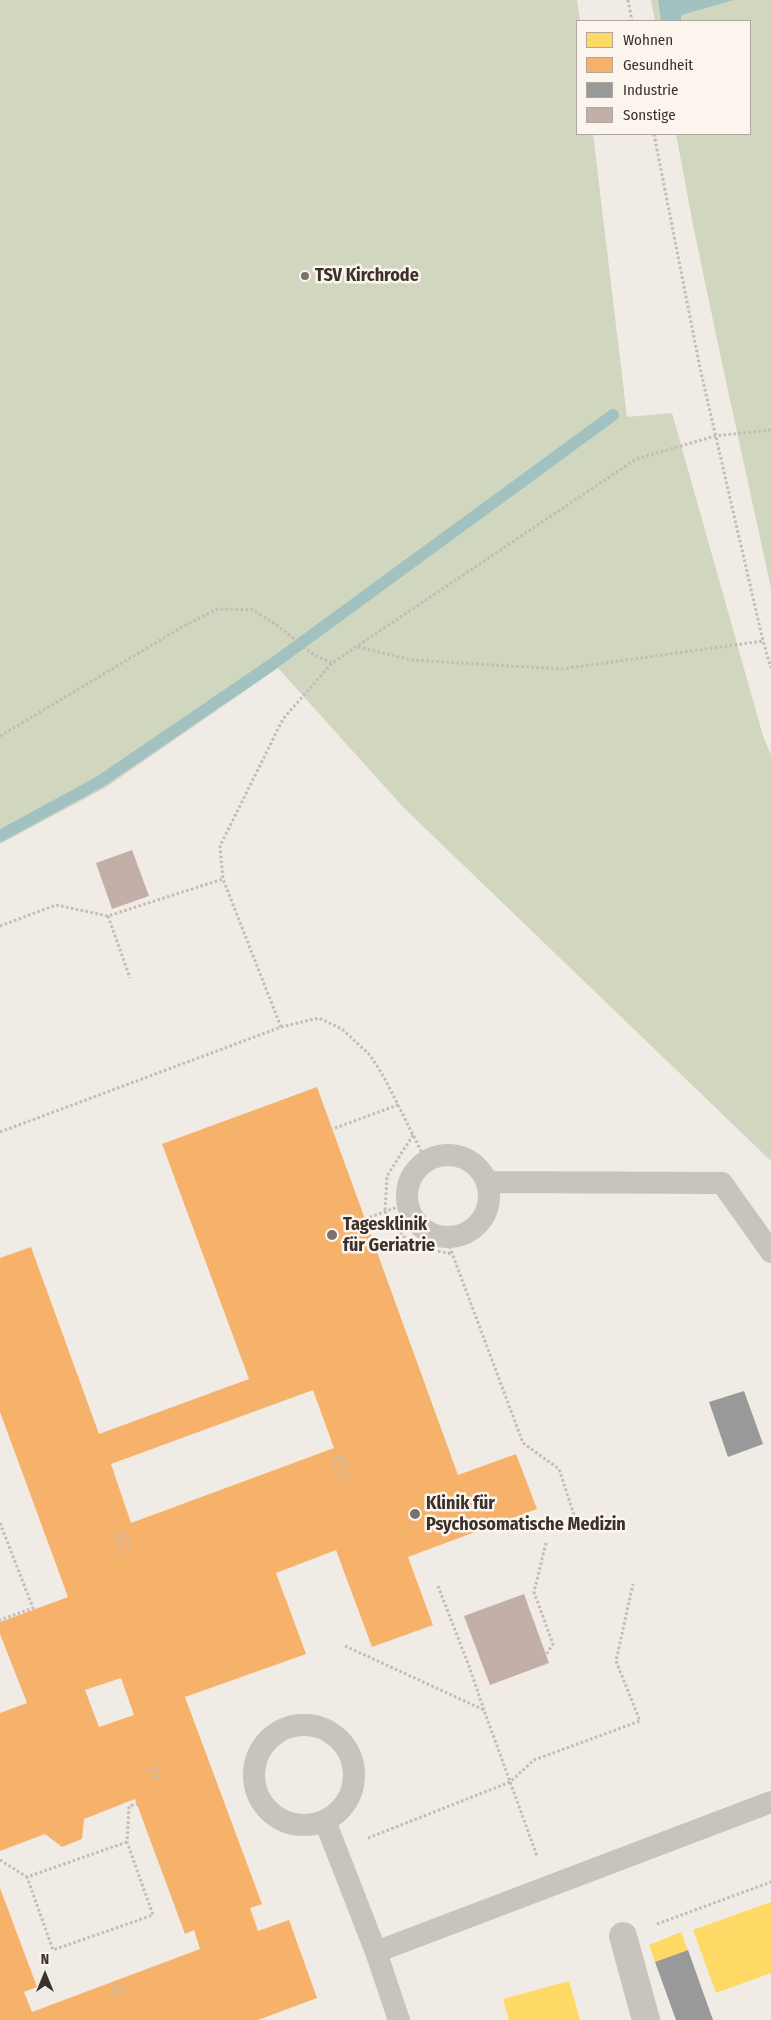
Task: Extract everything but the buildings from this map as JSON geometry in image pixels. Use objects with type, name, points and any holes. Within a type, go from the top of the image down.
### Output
[{"type":"street","points":[[623,1936],[646,2020]]},
{"type":"lane","points":[[438,1156],[462,1157],[473,1162],[487,1182],[490,1195],[487,1208],[481,1220],[472,1229],[460,1235],[450,1246],[421,1226],[413,1217],[408,1204],[407,1192],[417,1169],[426,1161],[438,1156]]},
{"type":"lane","points":[[487,1182],[722,1183],[771,1252]]},
{"type":"lane","points":[[309,1725],[325,1729],[339,1738],[348,1752],[354,1767],[354,1783],[348,1799],[339,1812],[325,1821],[308,1825],[292,1824],[276,1817],[264,1806],[256,1790],[254,1774],[257,1757],[265,1742],[278,1732],[293,1726],[309,1725]]},
{"type":"lane","points":[[376,1952],[771,1802]]},
{"type":"lane","points":[[325,1821],[376,1952],[399,2020]]},
{"type":"path","points":[[628,0],[632,20]]},
{"type":"path","points":[[654,135],[672,233],[715,436],[771,668]]},
{"type":"path","points":[[281,1027],[223,879],[220,846],[282,719],[332,663],[636,459],[715,436],[771,430]]},
{"type":"path","points":[[0,736],[182,627],[218,609],[253,610],[277,625],[314,655],[332,663]]},
{"type":"path","points":[[358,646],[412,660],[561,669],[763,641]]},
{"type":"path","points":[[0,926],[56,905],[108,916],[223,879]]},
{"type":"path","points":[[108,916],[130,978]]},
{"type":"path","points":[[0,1132],[281,1027],[319,1018],[342,1029],[370,1055],[385,1079],[426,1161]]},
{"type":"path","points":[[335,1128],[398,1105]]},
{"type":"path","points":[[413,1135],[387,1176],[385,1212],[411,1246],[450,1246],[523,1443],[559,1469],[579,1530]]},
{"type":"path","points":[[365,1219],[408,1204]]},
{"type":"path","points":[[340,1481],[333,1461],[341,1457],[349,1478]]},
{"type":"path","points":[[0,1523],[33,1608],[0,1620]]},
{"type":"path","points":[[123,1554],[117,1537],[126,1534],[131,1551]]},
{"type":"path","points":[[546,1543],[534,1592],[553,1644],[546,1655]]},
{"type":"path","points":[[366,1839],[510,1782],[534,1760],[640,1721],[616,1661],[633,1584]]},
{"type":"path","points":[[438,1586],[470,1666],[484,1710],[549,1887]]},
{"type":"path","points":[[345,1646],[484,1710]]},
{"type":"path","points":[[148,1771],[155,1768],[158,1776],[151,1779]]},
{"type":"path","points":[[0,1860],[27,1877],[53,1950],[153,1915],[127,1842],[129,1806],[137,1804]]},
{"type":"path","points":[[27,1877],[127,1842]]},
{"type":"path","points":[[623,1936],[771,1882]]},
{"type":"path","points":[[116,1997],[113,1989],[121,1986],[124,1994]]},
{"type":"green space","points":[[0,0],[577,0],[580,20],[576,20],[576,135],[593,135],[627,417],[672,413],[763,736],[771,755],[771,1161],[404,808],[278,668],[105,788],[0,844]]},
{"type":"green space","points":[[651,0],[771,0],[771,588],[694,230],[676,135],[751,135],[751,20],[655,20]]},
{"type":"water","points":[[658,0],[734,0],[681,15],[681,20],[661,20]]},
{"type":"waterway","points":[[0,836],[101,781],[274,663],[613,415]]},
{"type":"place","name":"TSV Kirchrode","points":[[305,276]]},
{"type":"place","name":"Tagesklinik für Geriatrie","points":[[332,1235]]},
{"type":"place","name":"Klinik für Psychosomatische Medizin","points":[[415,1514]]}]
